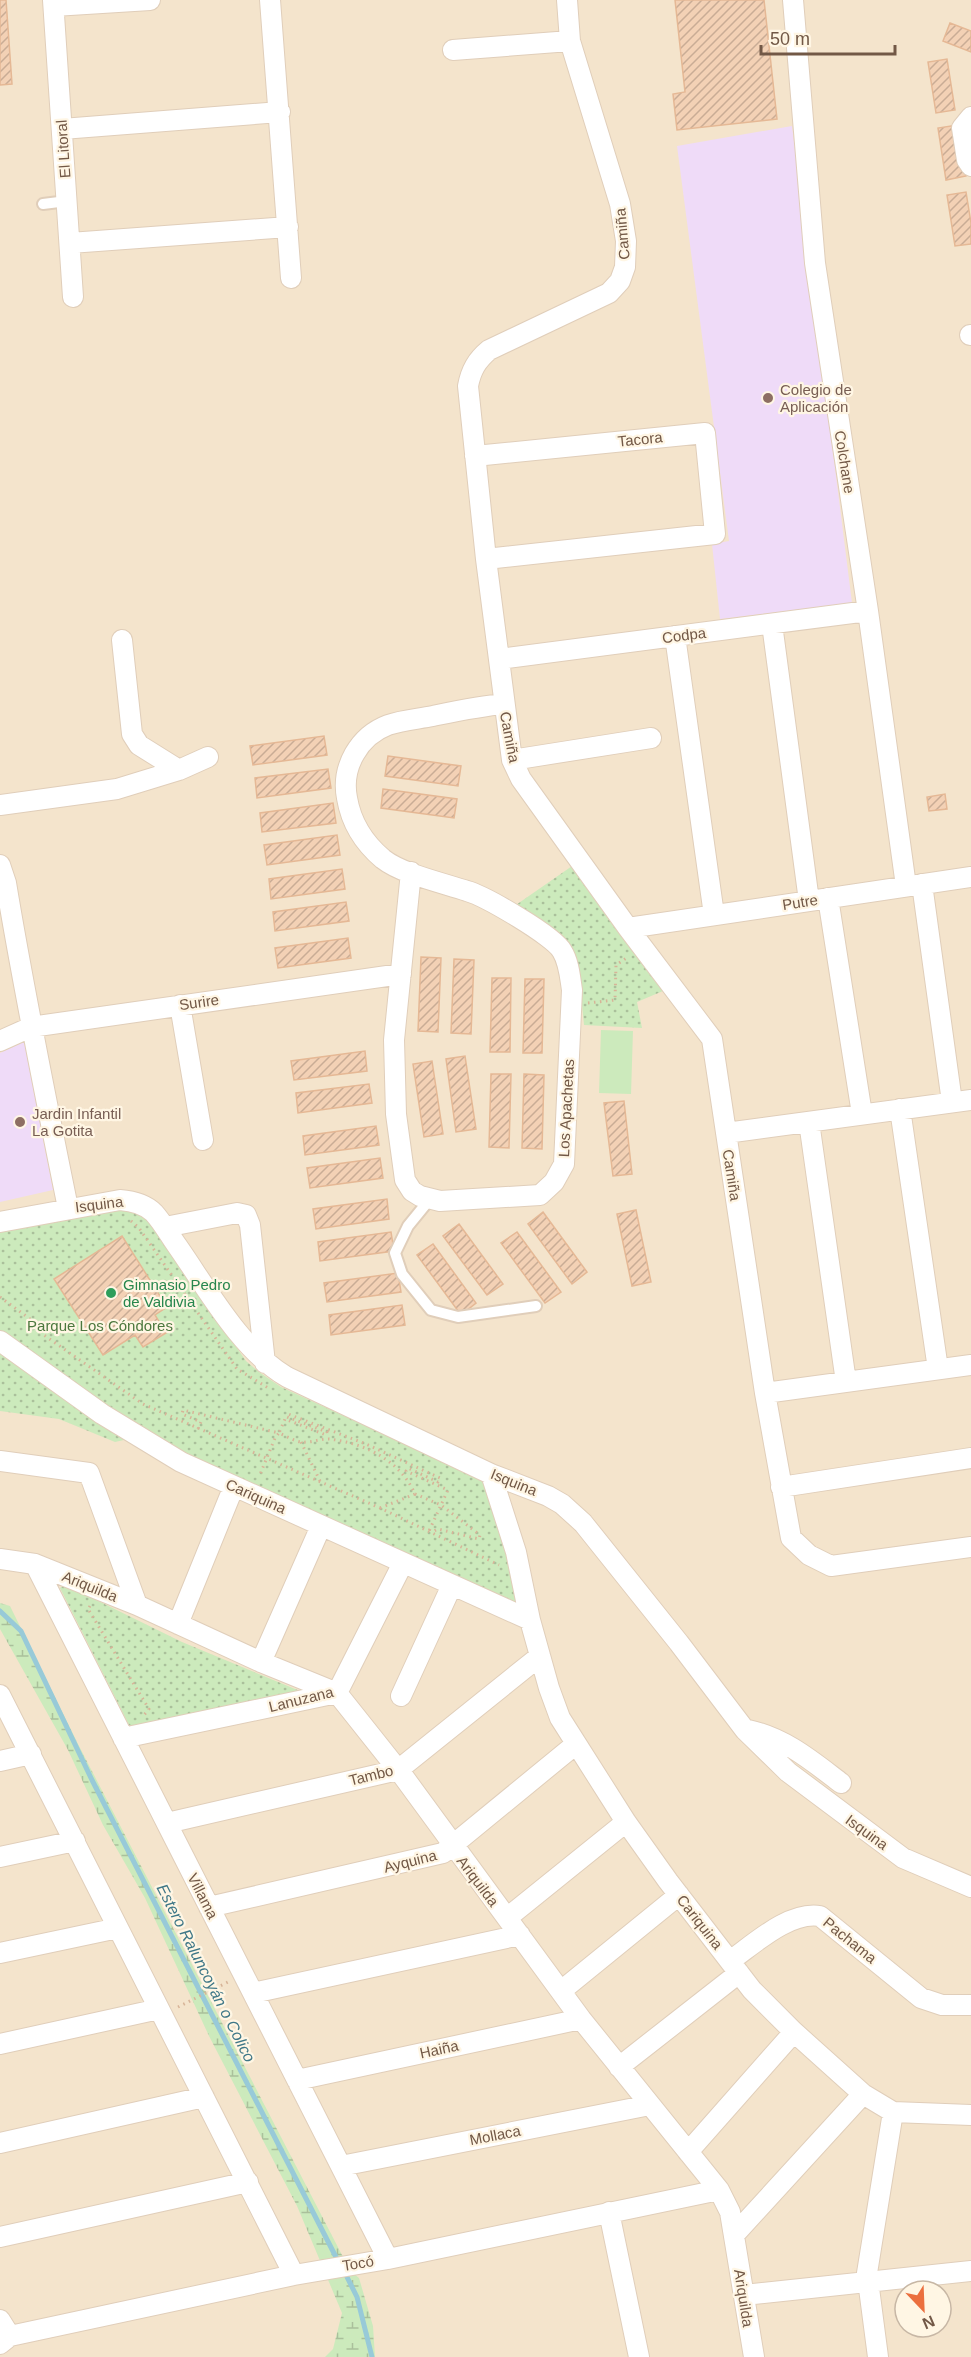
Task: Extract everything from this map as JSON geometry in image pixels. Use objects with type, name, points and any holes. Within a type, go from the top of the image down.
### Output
[{"type":"street","points":[[53,3],[150,0]]},
{"type":"street","points":[[270,0],[291,278]]},
{"type":"street","name":"Camiña","points":[[567,0],[570,41],[621,204],[626,241],[625,267],[620,281],[609,293],[489,350],[481,357],[470,375],[468,386],[486,559],[512,760],[521,779],[628,928],[712,1039],[765,1393],[791,1538],[808,1555],[831,1566],[971,1547]]},
{"type":"street","name":"Colchane","points":[[793,0],[815,263],[868,611],[914,885],[962,1101]]},
{"type":"street","name":"El Litoral","points":[[53,3],[73,297]]},
{"type":"street","points":[[453,50],[570,41]]},
{"type":"street","points":[[62,129],[280,112]]},
{"type":"street","points":[[971,117],[962,128],[967,160],[971,166]]},
{"type":"street","points":[[70,243],[288,227]]},
{"type":"street","name":"Tacora","points":[[475,456],[705,433],[715,534],[486,559]]},
{"type":"street","name":"Codpa","points":[[499,659],[868,611]]},
{"type":"street","points":[[772,624],[819,900],[862,1114]]},
{"type":"street","points":[[675,636],[714,915]]},
{"type":"street","points":[[122,640],[132,734],[139,745],[179,770]]},
{"type":"street","name":"Los Apachetas","points":[[430,1199],[440,1201],[540,1195],[554,1182],[564,1164],[572,990],[567,963],[562,950],[549,936],[471,892],[396,868],[375,852],[352,818],[345,791],[346,779],[352,758],[366,739],[388,726],[477,706],[504,704]]},
{"type":"street","points":[[512,760],[651,738]]},
{"type":"street","points":[[0,805],[117,789],[179,770],[208,757]]},
{"type":"street","points":[[0,865],[6,883],[30,1027],[39,1061],[68,1208]]},
{"type":"street","points":[[411,872],[394,1040],[396,1114],[405,1180],[412,1191],[430,1199]]},
{"type":"street","name":"Putre","points":[[628,928],[971,877]]},
{"type":"street","name":"Surire","points":[[0,1041],[30,1027],[401,974]]},
{"type":"street","points":[[180,1005],[203,1140]]},
{"type":"street","points":[[726,1133],[962,1101]]},
{"type":"street","points":[[900,1109],[938,1369]]},
{"type":"street","points":[[809,1122],[846,1382]]},
{"type":"street","name":"Isquina","points":[[0,1222],[120,1200],[131,1201],[148,1208],[165,1227],[243,1338],[265,1362],[287,1377],[491,1474],[548,1496],[578,1518],[679,1643],[745,1730],[788,1772],[903,1858],[971,1887]]},
{"type":"street","points":[[165,1227],[237,1213],[246,1215],[250,1225],[265,1362]]},
{"type":"street","name":"Cariquina","points":[[0,1341],[128,1432],[181,1462],[530,1620]]},
{"type":"street","points":[[765,1393],[971,1365]]},
{"type":"street","points":[[781,1487],[971,1458]]},
{"type":"street","points":[[0,1461],[89,1473],[137,1605]]},
{"type":"street","name":"Cariquina","points":[[491,1474],[516,1552],[530,1620],[560,1718],[626,1822],[679,1895],[752,1990],[794,2032],[863,2094],[893,2112],[971,2115]]},
{"type":"street","points":[[178,1624],[234,1486]]},
{"type":"street","points":[[261,1662],[321,1526]]},
{"type":"street","points":[[0,1559],[35,1564]]},
{"type":"street","name":"Lanuzana","points":[[127,1737],[337,1693],[403,1563]]},
{"type":"street","name":"Ariquilda","points":[[35,1564],[137,1605],[261,1662],[337,1693],[398,1770],[581,2019],[718,2190],[730,2212],[754,2357]]},
{"type":"street","name":"Villama","points":[[35,1564],[127,1737],[167,1823],[388,2259]]},
{"type":"street","points":[[401,1696],[452,1585]]},
{"type":"street","name":"Tambo","points":[[167,1823],[398,1770],[540,1656]]},
{"type":"street","points":[[0,1695],[118,1928],[167,2009],[204,2097],[294,2275]]},
{"type":"street","points":[[745,1730],[765,1734],[793,1748],[841,1783]]},
{"type":"street","name":"Ayquina","points":[[209,1907],[442,1853],[453,1847],[576,1744]]},
{"type":"street","points":[[0,1761],[31,1754]]},
{"type":"street","points":[[507,1918],[626,1822]]},
{"type":"street","points":[[0,1857],[75,1841]]},
{"type":"street","points":[[561,1991],[679,1895]]},
{"type":"street","name":"Pachama","points":[[619,2067],[791,1919],[806,1915],[820,1916],[921,1998],[942,2005],[971,2005]]},
{"type":"street","points":[[0,1953],[118,1928]]},
{"type":"street","points":[[253,1993],[520,1935]]},
{"type":"street","points":[[0,2044],[167,2009]]},
{"type":"street","name":"Haiña","points":[[297,2080],[581,2019]]},
{"type":"street","points":[[688,2152],[794,2032]]},
{"type":"street","points":[[734,2235],[863,2094]]},
{"type":"street","points":[[0,2143],[204,2097]]},
{"type":"street","name":"Mollaca","points":[[341,2166],[650,2105]]},
{"type":"street","points":[[878,2357],[867,2273],[893,2112]]},
{"type":"street","points":[[0,2237],[248,2182]]},
{"type":"street","name":"Tocó","points":[[3,2333],[323,2269],[388,2259],[718,2190]]},
{"type":"street","points":[[609,2212],[639,2357]]},
{"type":"street","points":[[744,2295],[971,2271]]},
{"type":"lane","points":[[43,204],[67,201]]},
{"type":"lane","points":[[430,1199],[408,1226],[395,1253],[402,1274],[431,1310],[458,1317],[536,1306]]},
{"type":"path","points":[[571,1005],[615,1000],[616,965],[643,947]]},
{"type":"path","points":[[0,1297],[37,1324],[41,1333],[143,1404],[380,1508],[507,1569]]},
{"type":"path","points":[[198,1429],[201,1422],[182,1414],[183,1410],[279,1433],[301,1442],[325,1439],[365,1446],[399,1469],[415,1494],[441,1505],[480,1535],[478,1539],[438,1529],[430,1532]]},
{"type":"path","points":[[259,1477],[274,1438],[279,1433],[285,1419],[326,1435],[327,1432],[287,1417],[288,1414],[440,1478],[438,1482],[408,1468],[406,1471],[448,1490],[430,1532]]},
{"type":"path","points":[[301,1442],[321,1482]]},
{"type":"path","points":[[249,1473],[269,1482]]},
{"type":"path","points":[[380,1508],[415,1494]]},
{"type":"path","points":[[94,1599],[88,1609],[149,1709],[130,1727],[127,1737]]},
{"type":"path","points":[[167,2009],[223,1984]]},
{"type":"shaded area","points":[[0,0],[971,0],[971,2357],[0,2357]]},
{"type":"shaded area","name":"Colegio de Aplicación","points":[[792,126],[852,603],[720,619],[712,544],[729,541],[677,146]]},
{"type":"shaded area","name":"Jardin Infantil La Gotita","points":[[24,1042],[53,1190],[0,1202],[0,1053]]},
{"type":"green space","points":[[575,864],[663,991],[637,1002],[642,1028],[584,1025],[578,965],[566,944],[513,907]]},
{"type":"green space","points":[[601,1030],[633,1031],[631,1094],[599,1093]]},
{"type":"green space","name":"Parque Los Cóndores","points":[[130,1210],[149,1221],[246,1361],[259,1372],[281,1387],[484,1480],[498,1514],[522,1608],[437,1574],[146,1435],[115,1442],[59,1419],[0,1411],[0,1229]]},
{"type":"green space","points":[[66,1583],[182,1642],[300,1691],[130,1727],[60,1588]]},
{"type":"green space","points":[[0,1603],[10,1606],[78,1744],[342,2255],[353,2273],[359,2278],[373,2326],[375,2357],[325,2357],[333,2349],[342,2313],[297,2206],[209,2036],[145,1898],[103,1825],[68,1750],[0,1629]]},
{"type":"building","points":[[0,0],[6,0],[12,84],[0,85]]},
{"type":"building","points":[[675,0],[764,0],[777,119],[677,130],[673,94],[685,92]]},
{"type":"building","points":[[950,23],[971,31],[971,52],[943,41]]},
{"type":"building","points":[[947,59],[955,110],[936,113],[928,62]]},
{"type":"building","points":[[957,125],[966,176],[946,180],[938,128]]},
{"type":"building","points":[[966,192],[971,223],[971,244],[955,246],[947,195]]},
{"type":"building","points":[[324,736],[327,755],[253,765],[250,746]]},
{"type":"building","points":[[388,756],[461,766],[458,786],[385,776]]},
{"type":"building","points":[[328,769],[331,788],[257,798],[255,778]]},
{"type":"building","points":[[383,789],[457,799],[454,818],[381,808]]},
{"type":"building","points":[[945,794],[947,809],[929,811],[927,797]]},
{"type":"building","points":[[333,803],[336,823],[262,832],[260,813]]},
{"type":"building","points":[[337,835],[340,855],[267,865],[264,845]]},
{"type":"building","points":[[342,869],[345,889],[271,899],[269,879]]},
{"type":"building","points":[[346,902],[349,921],[275,931],[273,912]]},
{"type":"building","points":[[348,938],[351,958],[278,968],[275,948]]},
{"type":"building","points":[[421,957],[441,958],[438,1032],[418,1031]]},
{"type":"building","points":[[454,959],[474,960],[471,1034],[451,1033]]},
{"type":"building","points":[[492,978],[511,978],[510,1052],[490,1052]]},
{"type":"building","points":[[525,979],[544,979],[542,1053],[523,1053]]},
{"type":"building","points":[[365,1051],[367,1071],[294,1080],[291,1061]]},
{"type":"building","points":[[465,1056],[476,1129],[456,1132],[446,1059]]},
{"type":"building","points":[[432,1061],[443,1134],[424,1137],[413,1064]]},
{"type":"building","points":[[491,1074],[511,1074],[509,1148],[489,1147]]},
{"type":"building","points":[[524,1074],[544,1075],[542,1149],[522,1148]]},
{"type":"building","points":[[369,1084],[372,1103],[298,1113],[296,1093]]},
{"type":"building","points":[[624,1101],[632,1174],[613,1176],[604,1103]]},
{"type":"building","points":[[376,1126],[379,1145],[305,1155],[303,1136]]},
{"type":"building","points":[[380,1158],[383,1178],[310,1188],[307,1168]]},
{"type":"building","points":[[387,1199],[389,1219],[316,1229],[313,1209]]},
{"type":"building","points":[[636,1210],[651,1282],[632,1286],[617,1214]]},
{"type":"building","points":[[543,1212],[587,1272],[572,1284],[528,1224]]},
{"type":"building","points":[[459,1224],[503,1284],[487,1295],[443,1236]]},
{"type":"building","points":[[391,1232],[394,1251],[320,1261],[318,1242]]},
{"type":"building","points":[[517,1232],[561,1292],[545,1303],[501,1243]]},
{"type":"building","name":"Gimnasio Pedro de Valdivia","points":[[122,1236],[167,1307],[155,1315],[166,1333],[143,1347],[135,1335],[103,1355],[54,1279]]},
{"type":"building","points":[[433,1244],[476,1303],[461,1315],[417,1255]]},
{"type":"building","points":[[398,1273],[401,1292],[327,1302],[324,1283]]},
{"type":"building","points":[[402,1305],[405,1325],[331,1335],[329,1315]]},
{"type":"waterway","name":"Estero Raluncoyán o Colico","points":[[0,1611],[21,1631],[92,1780],[339,2263]]},
{"type":"waterway","name":"Estero Raluncoyán o Colico","points":[[344,2271],[357,2297],[372,2357]]},
{"type":"place","name":"Colegio de Aplicación","points":[[768,398]]},
{"type":"place","name":"Jardin Infantil La Gotita","points":[[20,1122]]},
{"type":"place","name":"Gimnasio Pedro de Valdivia","points":[[111,1293]]}]
